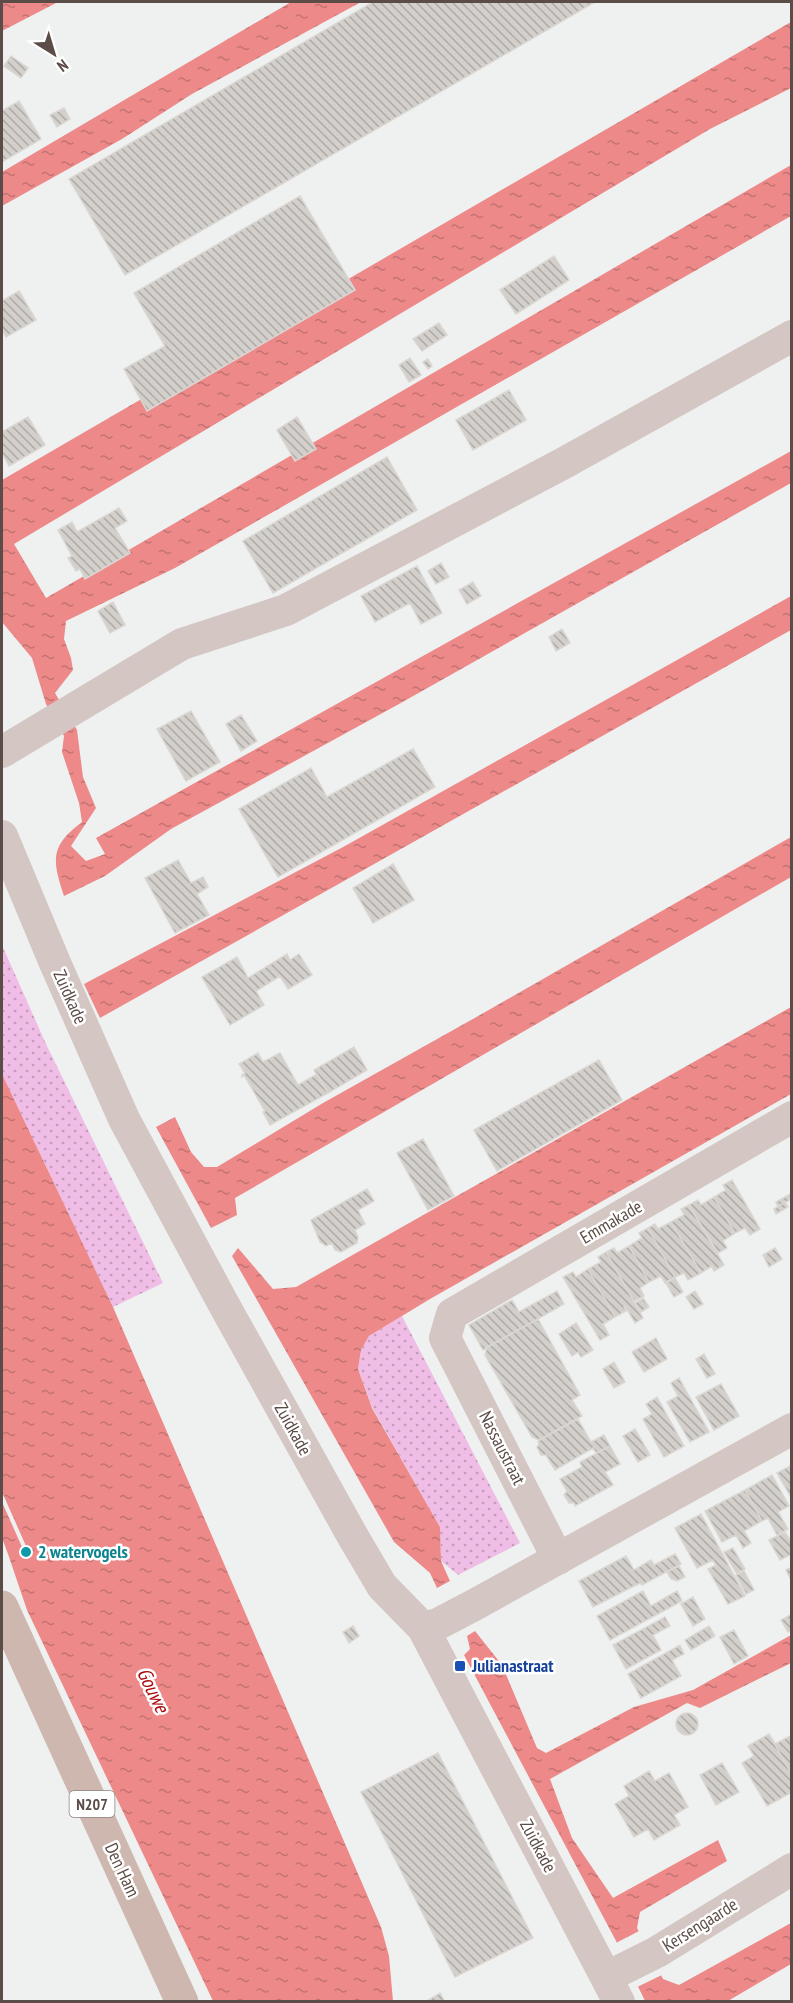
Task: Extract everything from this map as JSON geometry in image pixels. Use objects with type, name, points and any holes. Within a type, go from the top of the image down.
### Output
[{"type":"main road","name":"Den Ham","points":[[2,1607],[182,2001]]},
{"type":"street","points":[[2,752],[182,644],[286,610],[564,463],[792,336]]},
{"type":"street","name":"Zuidkade","points":[[2,836],[55,963],[130,1129],[229,1313],[382,1586],[430,1626],[616,1983]]},
{"type":"street","name":"Emmakade","points":[[445,1338],[452,1314],[792,1117]]},
{"type":"street","name":"Nassaustraat","points":[[445,1338],[558,1559]]},
{"type":"street","points":[[430,1626],[476,1604],[792,1429]]},
{"type":"street","name":"Kersengaarde","points":[[616,1983],[657,1952],[792,1869]]},
{"type":"shaded area","points":[[2,945],[46,1044],[163,1283],[113,1307],[2,1074]]},
{"type":"shaded area","points":[[402,1316],[520,1543],[458,1575],[441,1561],[440,1527],[372,1407],[358,1369],[361,1350],[369,1336]]},
{"type":"water","points":[[2,2],[58,2],[2,31]]},
{"type":"water","points":[[291,2],[361,2],[192,94],[122,139],[2,206],[2,172]]},
{"type":"water","points":[[791,22],[791,88],[710,129],[14,544],[46,598],[791,165],[791,216],[175,568],[66,621],[64,639],[73,670],[55,693],[77,730],[83,777],[96,808],[71,846],[86,861],[105,854],[96,838],[791,451],[791,483],[399,704],[171,829],[105,876],[64,896],[57,873],[56,855],[64,839],[82,822],[79,803],[62,752],[64,736],[46,704],[32,658],[2,622],[2,480]]},
{"type":"water","points":[[791,596],[791,630],[100,1018],[84,984],[345,846]]},
{"type":"water","points":[[791,837],[791,877],[235,1198],[237,1215],[211,1228],[156,1127],[175,1117],[191,1152],[204,1167],[217,1167],[323,1103]]},
{"type":"water","points":[[791,1007],[791,1094],[369,1336],[361,1350],[358,1369],[372,1408],[440,1527],[441,1561],[450,1581],[437,1588],[430,1573],[394,1542],[232,1256],[238,1248],[273,1289],[296,1287]]},
{"type":"water","name":"Gouwe","points":[[2,1074],[113,1307],[381,1927],[389,1956],[393,2001],[213,2001],[27,1610],[2,1538],[2,1502],[22,1547],[26,1546],[2,1492]]},
{"type":"water","points":[[475,1631],[502,1665],[537,1748],[546,1753],[634,1707],[693,1690],[791,1635],[791,1663],[700,1708],[687,1703],[550,1779],[572,1838],[613,1898],[718,1840],[727,1861],[640,1912],[637,1928],[663,1979],[679,1985],[791,1923],[791,1964],[728,2001],[645,2001],[615,1939],[464,1655],[470,1649],[467,1636]]},
{"type":"pier","points":[[641,1930],[664,1974],[635,1988],[614,1944]]},
{"type":"building","points":[[373,2],[595,2],[125,275],[69,179]]},
{"type":"building","points":[[11,56],[28,68],[21,78],[4,66]]},
{"type":"building","points":[[19,101],[41,139],[2,162],[2,111]]},
{"type":"building","points":[[64,108],[70,119],[57,127],[50,115]]},
{"type":"building","points":[[300,196],[355,290],[147,411],[124,369],[165,346],[134,293]]},
{"type":"building","points":[[554,256],[569,280],[516,314],[500,290]]},
{"type":"building","points":[[19,291],[36,320],[6,337],[2,329],[2,301]]},
{"type":"building","points":[[439,323],[447,335],[422,351],[413,339]]},
{"type":"building","points":[[410,358],[421,375],[409,382],[399,365]]},
{"type":"building","points":[[428,359],[432,366],[428,369],[423,362]]},
{"type":"building","points":[[509,390],[526,420],[473,450],[456,420]]},
{"type":"building","points":[[28,417],[45,445],[9,466],[2,453],[2,432]]},
{"type":"building","points":[[297,417],[316,449],[295,461],[277,430]]},
{"type":"building","points":[[387,457],[417,510],[273,593],[243,541]]},
{"type":"building","points":[[119,508],[127,521],[115,528],[130,553],[85,579],[80,569],[76,571],[68,558],[72,556],[58,530],[72,522],[77,532]]},
{"type":"building","points":[[441,563],[449,577],[436,584],[428,571]]},
{"type":"building","points":[[417,566],[442,613],[421,624],[410,603],[375,622],[361,596]]},
{"type":"building","points":[[473,582],[481,596],[467,604],[459,590]]},
{"type":"building","points":[[113,602],[125,625],[110,633],[98,611]]},
{"type":"building","points":[[562,629],[570,643],[556,651],[549,637]]},
{"type":"building","points":[[191,711],[220,762],[186,781],[157,729]]},
{"type":"building","points":[[241,715],[257,741],[241,751],[226,724]]},
{"type":"building","points":[[413,749],[435,787],[278,877],[239,809],[311,768],[327,797]]},
{"type":"building","points":[[178,860],[191,883],[203,877],[208,887],[197,894],[209,915],[175,933],[145,878]]},
{"type":"building","points":[[393,864],[414,900],[373,923],[353,888]]},
{"type":"building","points":[[287,954],[290,960],[299,954],[312,975],[288,989],[280,976],[256,991],[264,1005],[230,1025],[202,977],[237,957],[248,978]]},
{"type":"building","points":[[354,1047],[367,1070],[328,1093],[314,1070]]},
{"type":"building","points":[[258,1053],[263,1062],[280,1053],[298,1085],[317,1074],[328,1093],[270,1125],[263,1112],[265,1111],[244,1075],[242,1077],[245,1073],[239,1064]]},
{"type":"building","points":[[599,1060],[622,1100],[497,1171],[474,1130]]},
{"type":"building","points":[[423,1139],[454,1196],[428,1210],[397,1153]]},
{"type":"building","points":[[732,1180],[760,1229],[750,1235],[745,1228],[735,1233],[714,1197],[726,1190],[723,1185]]},
{"type":"building","points":[[367,1189],[374,1201],[358,1210],[365,1224],[355,1230],[358,1237],[357,1243],[341,1252],[335,1250],[332,1243],[326,1246],[320,1242],[311,1220]]},
{"type":"building","points":[[792,1193],[792,1199],[778,1206],[776,1202]]},
{"type":"building","points":[[714,1197],[735,1233],[723,1241],[727,1248],[718,1253],[689,1205],[698,1200],[701,1205]]},
{"type":"building","points":[[785,1202],[788,1207],[776,1214],[774,1209]]},
{"type":"building","points":[[689,1205],[724,1265],[714,1271],[712,1266],[701,1273],[671,1222],[684,1215],[681,1209]]},
{"type":"building","points":[[671,1222],[701,1273],[688,1280],[684,1273],[675,1277],[648,1228],[655,1224],[658,1229]]},
{"type":"building","points":[[648,1228],[675,1277],[665,1283],[661,1276],[649,1282],[629,1246],[642,1238],[639,1233]]},
{"type":"building","points":[[629,1246],[649,1282],[640,1288],[644,1296],[634,1301],[606,1252],[614,1248],[617,1253]]},
{"type":"building","points":[[775,1248],[782,1259],[769,1267],[763,1255]]},
{"type":"building","points":[[606,1252],[643,1318],[635,1323],[625,1306],[626,1311],[615,1317],[588,1269],[601,1262],[598,1257]]},
{"type":"building","points":[[588,1269],[615,1317],[603,1324],[609,1335],[600,1340],[563,1277],[573,1272],[576,1277]]},
{"type":"building","points":[[675,1278],[683,1292],[674,1297],[666,1283]]},
{"type":"building","points":[[557,1291],[564,1304],[483,1350],[469,1325],[512,1300],[519,1312]]},
{"type":"building","points":[[695,1291],[703,1304],[694,1309],[686,1297]]},
{"type":"building","points":[[643,1298],[649,1307],[641,1312],[635,1303]]},
{"type":"building","points":[[538,1319],[580,1395],[572,1400],[582,1416],[539,1440],[532,1437],[485,1355],[487,1347]]},
{"type":"building","points":[[576,1323],[593,1350],[581,1357],[578,1352],[572,1356],[559,1334]]},
{"type":"building","points":[[656,1338],[667,1359],[644,1372],[632,1352]]},
{"type":"building","points":[[704,1354],[715,1374],[707,1378],[696,1359]]},
{"type":"building","points":[[614,1362],[625,1382],[614,1388],[603,1369]]},
{"type":"building","points":[[679,1378],[709,1432],[690,1442],[667,1402],[678,1396],[671,1383]]},
{"type":"building","points":[[721,1384],[739,1416],[714,1430],[696,1397]]},
{"type":"building","points":[[657,1397],[684,1446],[664,1457],[643,1419],[652,1414],[646,1404]]},
{"type":"building","points":[[578,1419],[591,1442],[604,1435],[610,1446],[596,1453],[593,1448],[555,1470],[546,1455],[541,1455],[537,1447],[538,1441]]},
{"type":"building","points":[[635,1429],[650,1455],[638,1462],[623,1436]]},
{"type":"building","points":[[610,1446],[620,1464],[605,1472],[613,1485],[575,1506],[574,1503],[569,1503],[564,1495],[567,1491],[560,1479],[582,1467],[580,1462]]},
{"type":"building","points":[[792,1465],[792,1499],[777,1473]]},
{"type":"building","points":[[772,1475],[789,1506],[778,1512],[788,1529],[777,1535],[768,1518],[762,1521],[745,1490]]},
{"type":"building","points":[[745,1490],[762,1521],[744,1531],[751,1543],[743,1548],[736,1535],[722,1542],[705,1511]]},
{"type":"building","points":[[701,1514],[745,1596],[728,1604],[708,1569],[716,1565],[713,1560],[697,1568],[675,1528]]},
{"type":"building","points":[[785,1532],[792,1543],[792,1554],[780,1560],[769,1540]]},
{"type":"building","points":[[733,1548],[745,1569],[737,1574],[724,1552]]},
{"type":"building","points":[[675,1554],[681,1564],[593,1607],[579,1581],[626,1556],[634,1570],[651,1560],[654,1565]]},
{"type":"building","points":[[679,1566],[685,1577],[677,1581],[671,1579],[667,1572]]},
{"type":"building","points":[[792,1567],[792,1580],[791,1580],[786,1570]]},
{"type":"building","points":[[744,1571],[754,1590],[746,1594],[736,1575]]},
{"type":"building","points":[[643,1591],[651,1606],[677,1591],[682,1601],[610,1640],[597,1616]]},
{"type":"building","points":[[693,1597],[705,1619],[693,1626],[681,1604]]},
{"type":"building","points":[[792,1614],[792,1630],[788,1632],[781,1620]]},
{"type":"building","points":[[665,1617],[670,1626],[653,1635],[661,1650],[626,1669],[613,1645]]},
{"type":"building","points":[[353,1626],[359,1636],[349,1643],[343,1632]]},
{"type":"building","points":[[709,1626],[715,1636],[691,1650],[685,1640]]},
{"type":"building","points":[[734,1630],[748,1656],[734,1664],[720,1637]]},
{"type":"building","points":[[680,1645],[684,1654],[672,1660],[681,1676],[641,1698],[628,1674]]},
{"type":"building","points":[[687,1713],[695,1716],[698,1724],[695,1732],[687,1735],[679,1732],[676,1724],[679,1716]]},
{"type":"building","points":[[769,1734],[775,1744],[792,1735],[792,1775]]},
{"type":"building","points":[[769,1734],[792,1775],[792,1792],[767,1806],[742,1763],[754,1756],[748,1746]]},
{"type":"building","points":[[438,1753],[533,1938],[455,1977],[361,1792]]},
{"type":"building","points":[[722,1763],[739,1792],[716,1805],[700,1775]]},
{"type":"building","points":[[649,1771],[655,1781],[669,1773],[688,1807],[674,1815],[680,1825],[654,1840],[648,1829],[634,1837],[615,1804],[629,1796],[624,1786]]},
{"type":"building","points":[[440,1993],[445,2002],[425,2002]]},
{"type":"place","name":"2 watervogels","points":[[26,1552]]},
{"type":"place","name":"Julianastraat","points":[[460,1666]]}]
